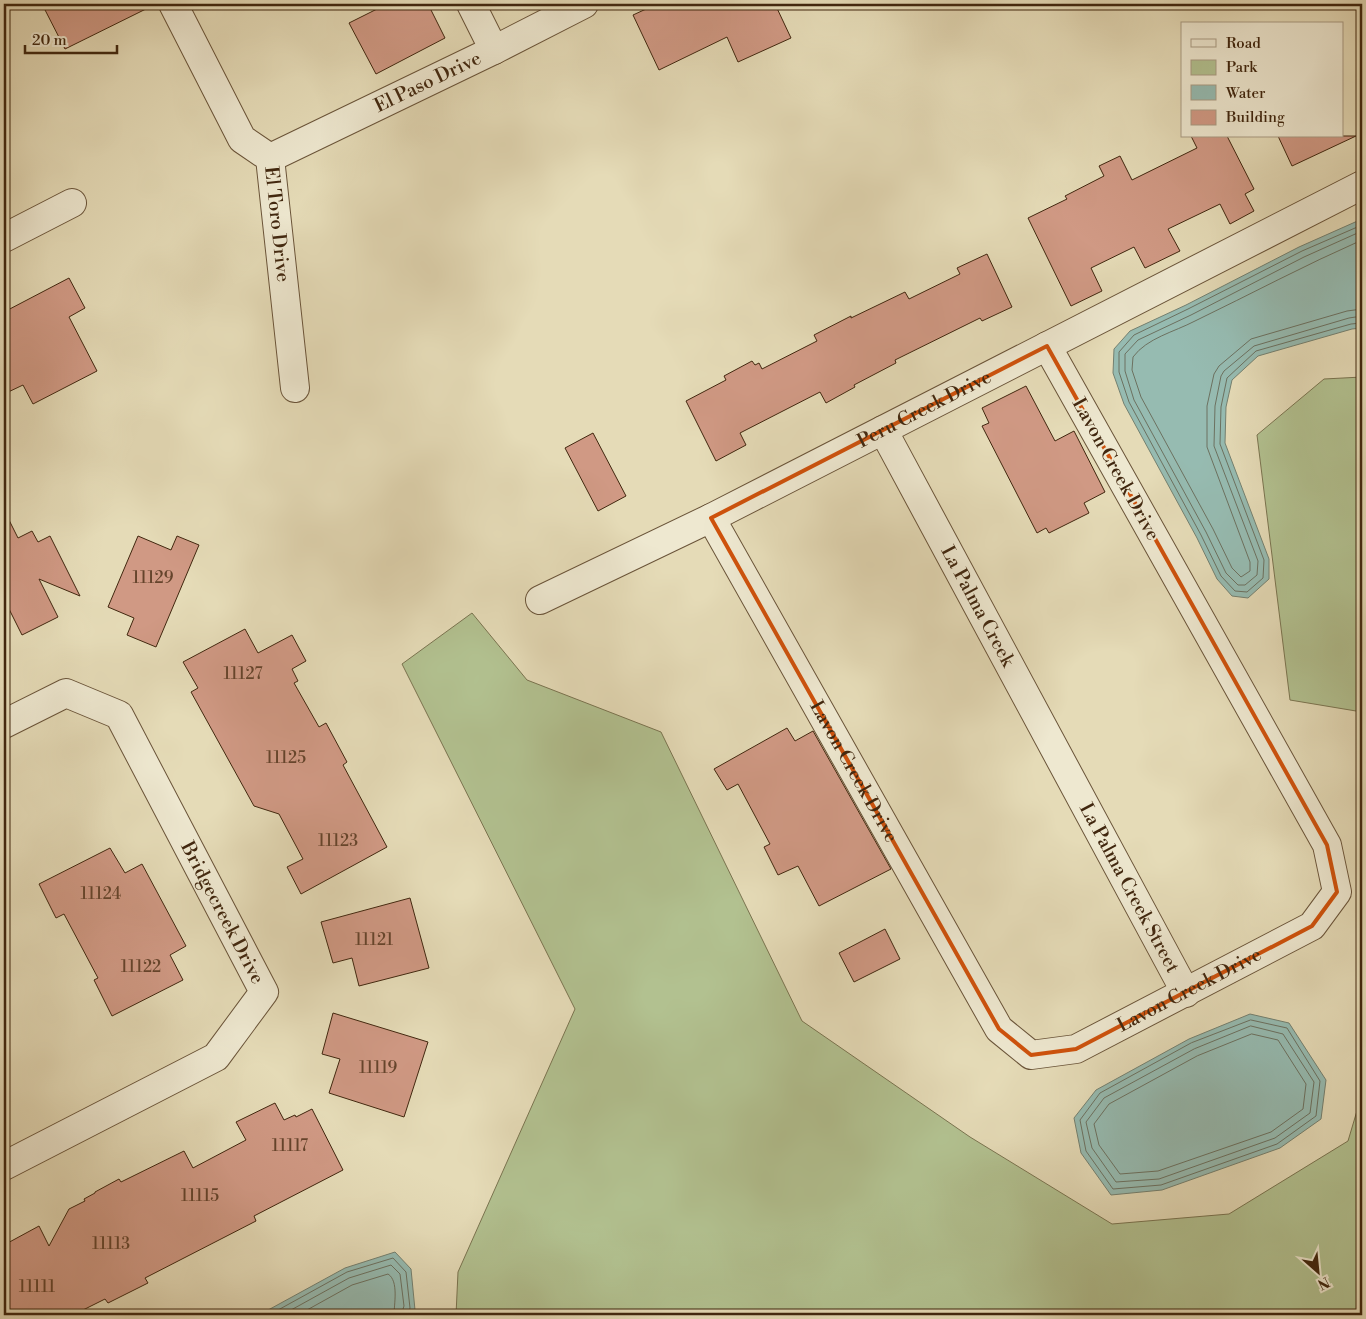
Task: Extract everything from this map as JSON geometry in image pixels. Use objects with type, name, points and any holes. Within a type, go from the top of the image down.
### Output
[{"type":"street","name":"El Toro Drive","points":[[172,4],[242,139],[270,158],[296,388]]},
{"type":"street","points":[[470,4],[494,50]]},
{"type":"street","name":"El Paso Drive","points":[[270,158],[494,50],[584,4]]},
{"type":"street","name":"Peru Creek Drive","points":[[540,600],[712,518],[1362,185]]},
{"type":"street","points":[[4,238],[72,203]]},
{"type":"street","name":"Lavon Creek Drive","points":[[712,518],[999,1029],[1031,1055],[1076,1049],[1186,994],[1312,926],[1337,892],[1327,845],[1047,346]]},
{"type":"street","name":"La Palma Creek","points":[[883,430],[1072,782]]},
{"type":"street","name":"Bridgecreek Drive","points":[[4,724],[66,693],[119,715],[264,992],[216,1058],[4,1166]]},
{"type":"street","name":"La Palma Creek Street","points":[[1072,782],[1186,994]]},
{"type":"highlighted area","points":[[1047,346],[1327,845],[1337,892],[1312,926],[1076,1049],[1031,1055],[999,1029],[711,518]]},
{"type":"green space","points":[[1362,377],[1362,712],[1290,700],[1257,435],[1324,379]]},
{"type":"green space","points":[[472,613],[527,680],[661,732],[802,1021],[970,1137],[1112,1224],[1229,1214],[1348,1141],[1362,1094],[1362,1315],[456,1315],[458,1272],[575,1009],[402,664]]},
{"type":"water","points":[[1362,219],[1362,328],[1352,329],[1258,356],[1232,380],[1226,407],[1225,443],[1269,559],[1269,579],[1248,598],[1232,596],[1217,579],[1197,538],[1124,404],[1113,373],[1114,349],[1130,331],[1186,305],[1299,247]]},
{"type":"water","points":[[1250,1014],[1289,1023],[1326,1080],[1321,1119],[1280,1148],[1162,1190],[1111,1195],[1081,1153],[1074,1118],[1096,1090],[1189,1039]]},
{"type":"water","points":[[395,1252],[411,1269],[415,1310],[411,1315],[259,1315],[345,1268]]},
{"type":"building","points":[[42,4],[156,4],[65,49]]},
{"type":"building","points":[[387,4],[428,4],[445,38],[376,74],[349,23]]},
{"type":"building","points":[[657,4],[775,4],[791,38],[738,62],[727,37],[659,70],[633,15]]},
{"type":"building","points":[[1344,136],[1356,136],[1292,166],[1279,138],[1344,138]]},
{"type":"building","points":[[1192,138],[1228,138],[1254,189],[1245,194],[1254,211],[1230,224],[1220,204],[1168,229],[1180,251],[1145,268],[1134,247],[1091,268],[1102,291],[1071,306],[1028,218],[1067,199],[1065,196],[1104,176],[1099,166],[1120,156],[1132,180],[1197,148]]},
{"type":"building","points":[[987,254],[1012,307],[982,321],[980,318],[895,360],[896,363],[854,385],[855,387],[826,403],[820,392],[740,433],[746,445],[716,461],[686,401],[726,380],[724,376],[752,361],[755,365],[759,363],[762,369],[817,341],[814,335],[851,316],[851,318],[905,292],[909,299],[960,274],[957,268]]},
{"type":"building","points":[[69,278],[85,308],[69,317],[97,371],[33,404],[23,385],[4,394],[4,312]]},
{"type":"building","points":[[1026,386],[1055,441],[1074,431],[1105,492],[1084,503],[1089,513],[1049,533],[1046,528],[1037,533],[982,426],[989,423],[982,408]]},
{"type":"building","points":[[593,433],[626,496],[598,511],[565,448]]},
{"type":"building","points":[[4,510],[18,538],[32,531],[38,542],[50,536],[80,596],[39,579],[58,617],[22,635],[4,599]]},
{"type":"building","points":[[138,536],[171,550],[177,536],[199,545],[156,647],[127,635],[134,618],[108,607]]},
{"type":"building","points":[[245,629],[258,653],[292,635],[306,661],[292,669],[298,681],[294,683],[319,727],[326,723],[347,762],[343,765],[387,847],[301,894],[287,867],[303,859],[279,814],[254,806],[191,692],[198,688],[183,662]]},
{"type":"building","points":[[787,728],[795,741],[813,731],[891,869],[819,906],[798,866],[778,875],[764,847],[770,844],[738,784],[727,790],[714,769]]},
{"type":"building","points":[[110,848],[125,873],[142,864],[186,946],[170,955],[183,980],[112,1016],[94,980],[98,978],[64,914],[56,918],[39,884]]},
{"type":"building","points":[[410,898],[429,968],[359,986],[352,958],[333,963],[321,922]]},
{"type":"building","points":[[885,929],[900,959],[854,982],[839,953]]},
{"type":"building","points":[[333,1013],[428,1042],[404,1117],[329,1093],[340,1059],[322,1054]]},
{"type":"building","points":[[275,1103],[284,1120],[295,1115],[296,1117],[312,1109],[343,1170],[254,1216],[256,1221],[145,1278],[148,1283],[108,1303],[105,1299],[73,1315],[4,1315],[4,1245],[39,1226],[49,1246],[69,1209],[85,1201],[84,1199],[95,1192],[119,1179],[121,1182],[184,1151],[193,1168],[246,1140],[236,1122]]}]
